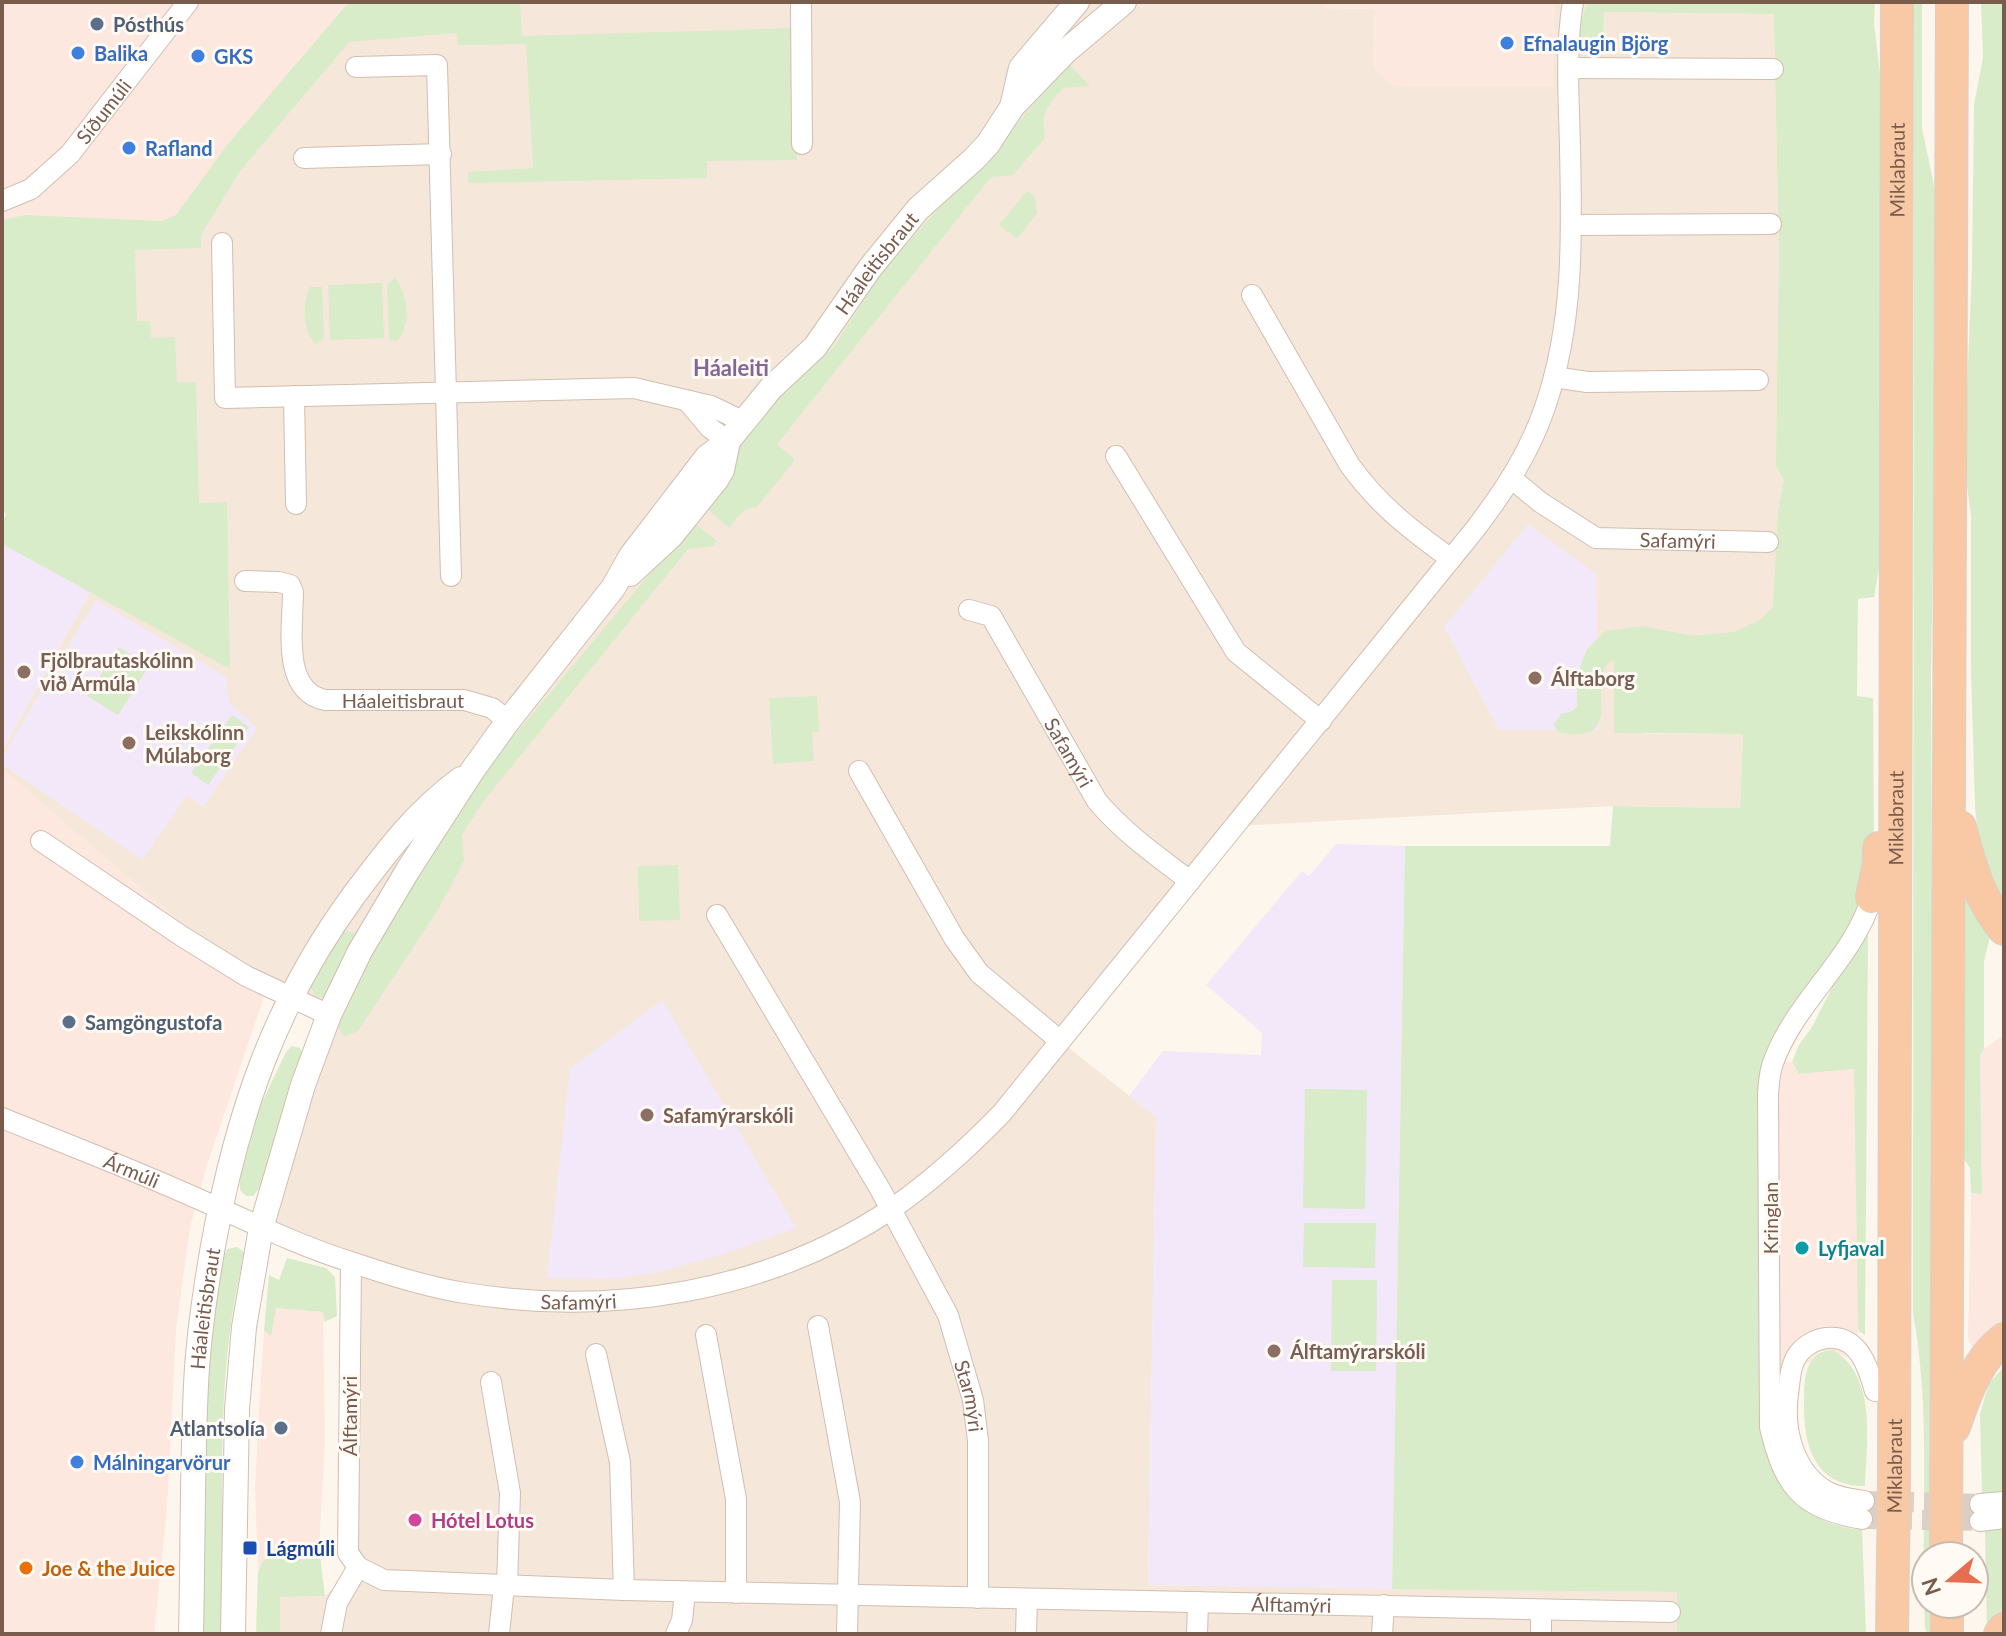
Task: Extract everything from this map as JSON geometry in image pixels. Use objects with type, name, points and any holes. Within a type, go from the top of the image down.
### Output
[{"type":"highway","name":"Miklabraut","points":[[1892,1634],[1897,2]]},
{"type":"highway","points":[[1946,1540],[1953,5]]},
{"type":"highway","points":[[1872,897],[1879,863],[1879,623],[1896,555]]},
{"type":"highway","points":[[1950,789],[1976,886],[2004,929]]},
{"type":"highway","points":[[1945,1453],[1967,1388],[1983,1362],[2004,1339]]},
{"type":"highway","points":[[1875,1391],[1877,1432],[1894,1481]]},
{"type":"highway","points":[[2000,1634],[2004,1629]]},
{"type":"street","name":"Síðumúli","points":[[2,201],[31,189],[70,154],[188,2]]},
{"type":"street","points":[[801,2],[802,144]]},
{"type":"street","name":"Háaleitisbraut","points":[[1012,107],[1021,68],[1077,2]]},
{"type":"street","name":"Safamýri","points":[[261,1228],[351,1263],[462,1293],[534,1301],[610,1301],[672,1294],[720,1285],[814,1251],[891,1209],[970,1146],[1002,1113],[1321,721],[1451,559],[1511,478],[1536,430],[1554,377],[1566,317],[1572,225],[1569,68],[1573,2]]},
{"type":"street","name":"Háaleitisbraut","points":[[233,1634],[240,1368],[261,1228],[293,1114],[329,1015],[360,951],[392,894],[508,721],[613,588],[671,536],[696,507],[722,470],[735,431],[771,388],[815,347],[870,268],[918,209],[974,159],[988,144],[1012,107],[1112,5]]},
{"type":"street","points":[[356,67],[437,65],[451,576]]},
{"type":"street","points":[[1569,68],[1773,69]]},
{"type":"street","points":[[304,158],[441,154]]},
{"type":"street","points":[[1572,225],[1771,224]]},
{"type":"street","points":[[222,243],[225,398],[634,388],[689,403],[710,428],[735,431]]},
{"type":"street","points":[[1252,295],[1349,464],[1366,488],[1390,512],[1451,559]]},
{"type":"street","points":[[1554,377],[1587,382],[1758,380]]},
{"type":"street","points":[[294,396],[296,504]]},
{"type":"street","points":[[1116,456],[1236,652],[1321,721]]},
{"type":"street","name":"Safamýri","points":[[1511,478],[1540,502],[1596,538],[1768,542]]},
{"type":"street","name":"Háaleitisbraut","points":[[245,581],[290,585],[293,592],[294,673],[301,687],[312,696],[325,700],[464,700],[492,708],[508,721]]},
{"type":"street","name":"Safamýri","points":[[969,610],[991,616],[1097,801],[1128,834],[1190,881]]},
{"type":"street","name":"Háaleitisbraut","points":[[191,1634],[196,1383],[205,1291],[226,1177],[248,1100],[291,997],[334,923],[409,824],[431,802],[472,771]]},
{"type":"street","points":[[859,771],[954,938],[979,973],[1059,1040]]},
{"type":"street","points":[[41,841],[246,976],[329,1015]]},
{"type":"street","name":"Kringlan","points":[[1872,897],[1865,918],[1848,946],[1787,1032],[1771,1066],[1768,1094],[1770,1427],[1777,1456],[1795,1489],[1808,1500],[1835,1514],[1863,1510],[1826,1491],[1799,1463],[1788,1430],[1787,1402],[1792,1368],[1806,1346],[1826,1338],[1838,1338],[1850,1342],[1861,1354],[1875,1391]]},
{"type":"street","points":[[717,915],[891,1209]]},
{"type":"street","name":"Ármúli","points":[[2,1118],[261,1228]]},
{"type":"street","name":"Starmýri","points":[[891,1209],[948,1315],[973,1400],[978,1445],[978,1598]]},
{"type":"street","name":"Álftamýri","points":[[351,1263],[348,1553],[358,1567],[384,1580],[685,1592],[1670,1612]]},
{"type":"street","points":[[818,1326],[850,1502],[847,1634]]},
{"type":"street","points":[[706,1335],[736,1499],[736,1593]]},
{"type":"street","points":[[596,1354],[620,1462],[624,1590]]},
{"type":"street","points":[[491,1382],[510,1493],[499,1634]]},
{"type":"street","points":[[2004,1502],[1980,1513],[2004,1518]]},
{"type":"street","points":[[331,1634],[337,1603],[358,1567]]},
{"type":"street","points":[[676,1634],[682,1620],[685,1592]]},
{"type":"street","points":[[1026,1634],[1027,1599]]},
{"type":"street","points":[[1197,1634],[1198,1602]]},
{"type":"street","points":[[1382,1634],[1384,1605]]},
{"type":"street","points":[[1541,1610],[1541,1634]]},
{"type":"shaded area","points":[[2,2],[359,2],[176,225],[92,233],[2,418]]},
{"type":"shaded area","points":[[359,2],[1323,2],[1323,8],[1374,9],[1373,66],[1553,87],[1554,2],[1588,2],[1581,19],[1602,56],[1603,12],[1820,14],[1825,524],[1819,582],[1791,656],[1615,657],[1643,734],[1743,734],[1740,808],[1613,806],[1235,826],[1059,1040],[1156,1117],[1148,1585],[1677,1592],[1677,1634],[280,1634],[280,1597],[325,1596],[358,1567],[349,1264],[263,1229],[324,1049],[344,1016],[278,991],[187,929],[2,769],[2,751],[105,565],[2,418],[93,233]]},
{"type":"shaded area","points":[[1323,2],[1554,2],[1553,87],[1394,87],[1373,66],[1374,9],[1323,8]]},
{"type":"shaded area","name":"Álftaborg","points":[[1528,524],[1596,574],[1599,730],[1499,730],[1444,627]]},
{"type":"shaded area","name":"Fjölbrautaskólinn við Ármúla","points":[[2,544],[90,592],[2,751]]},
{"type":"shaded area","name":"Leikskólinn Múlaborg","points":[[96,600],[226,677],[229,703],[257,728],[203,807],[187,795],[142,860],[2,764],[2,757]]},
{"type":"shaded area","points":[[2,769],[265,994],[207,1165],[190,1227],[176,1330],[167,1509],[154,1634],[2,1634]]},
{"type":"shaded area","name":"Álftamýrarskóli","points":[[1336,844],[1405,846],[1392,1589],[1148,1585],[1156,1117],[1129,1096],[1163,1051],[1261,1055],[1262,1033],[1206,985],[1302,871],[1309,876]]},
{"type":"shaded area","name":"Safamýrarskóli","points":[[662,1000],[796,1228],[721,1255],[654,1273],[611,1279],[547,1278],[570,1069]]},
{"type":"shaded area","points":[[2004,1038],[2003,1325],[1975,1357],[1968,1338],[1971,1193],[1982,1193],[1980,1056],[1984,1049]]},
{"type":"shaded area","points":[[1767,1060],[1792,1062],[1799,1074],[1854,1069],[1859,1331],[1847,1358],[1833,1350],[1819,1352],[1809,1363],[1764,1365]]},
{"type":"shaded area","points":[[275,1308],[323,1312],[325,1441],[319,1547],[285,1546],[263,1561],[258,1572],[255,1488],[264,1331],[270,1336]]},
{"type":"green space","points":[[349,2],[520,2],[522,36],[794,28],[797,160],[707,161],[707,178],[468,183],[468,172],[533,168],[526,44],[458,45],[457,33],[349,42],[240,171],[201,235],[201,248],[135,250],[137,321],[150,321],[151,338],[175,337],[177,382],[196,382],[199,503],[227,502],[230,669],[2,544],[2,524],[6,514],[2,511],[2,220],[25,215],[162,221],[176,215],[227,145]]},
{"type":"green space","points":[[1588,2],[1875,2],[1874,22],[1881,84],[1884,540],[1874,597],[1858,599],[1857,696],[1873,698],[1874,839],[1859,913],[1780,1024],[1767,1060],[1762,1430],[1774,1469],[1794,1499],[1823,1520],[1862,1530],[1866,1634],[1677,1634],[1677,1592],[1392,1589],[1405,846],[1610,846],[1613,806],[1740,808],[1743,734],[1614,733],[1614,660],[1605,667],[1602,677],[1598,725],[1590,732],[1573,734],[1557,731],[1554,724],[1561,714],[1573,711],[1577,706],[1577,675],[1587,649],[1606,631],[1643,626],[1693,636],[1734,632],[1760,620],[1773,607],[1778,511],[1784,480],[1776,466],[1779,252],[1774,14],[1604,12],[1602,57],[1586,49],[1580,36]]},
{"type":"green space","points":[[1914,2],[1922,2],[1922,128],[1935,190],[1938,233],[1931,678],[1935,1540],[1924,1540],[1924,1430],[1913,1313]]},
{"type":"green space","points":[[1981,2],[2004,2],[2004,915],[1983,879],[1975,807],[1971,516],[1964,462],[1972,268],[1974,105],[1983,57]]},
{"type":"green space","points":[[1068,63],[1090,86],[1063,88],[1052,100],[1044,116],[1045,138],[1013,175],[991,177],[777,444],[795,460],[757,507],[744,511],[729,528],[704,506],[737,443],[793,380],[834,347],[880,275],[948,198],[970,180]]},
{"type":"green space","points":[[1027,191],[1035,197],[1037,213],[1017,239],[999,225]]},
{"type":"green space","points":[[395,277],[403,292],[407,317],[397,341],[389,340],[387,285]]},
{"type":"green space","points":[[382,283],[384,338],[330,340],[328,285]]},
{"type":"green space","points":[[310,287],[322,287],[324,338],[315,344],[305,316]]},
{"type":"green space","points":[[693,522],[717,541],[713,546],[688,549],[482,803],[462,835],[464,861],[439,908],[358,1031],[344,1037],[336,1024],[371,947],[488,767]]},
{"type":"green space","points":[[119,647],[149,666],[118,715],[87,696]]},
{"type":"green space","points":[[817,696],[819,732],[812,732],[814,761],[773,764],[769,698]]},
{"type":"green space","points":[[232,715],[249,727],[208,785],[191,773]]},
{"type":"green space","points":[[678,865],[680,920],[639,921],[638,866]]},
{"type":"green space","points":[[1964,879],[1991,933],[1984,961],[1984,1049],[1980,1056],[1982,1194],[1971,1193],[1970,1168],[1964,1159]]},
{"type":"green space","points":[[346,931],[354,933],[357,941],[326,997],[316,997],[311,988],[321,965],[334,942]]},
{"type":"green space","points":[[1868,935],[1865,1335],[1859,1331],[1858,1321],[1854,1069],[1799,1074],[1792,1062],[1838,976]]},
{"type":"green space","points":[[292,1046],[300,1048],[304,1057],[267,1179],[253,1196],[246,1196],[240,1190],[240,1173],[248,1137],[286,1052]]},
{"type":"green space","points":[[1305,1089],[1367,1090],[1365,1209],[1303,1208]]},
{"type":"green space","points":[[1304,1223],[1376,1223],[1375,1268],[1303,1267]]},
{"type":"green space","points":[[237,1247],[245,1253],[228,1346],[222,1442],[224,1634],[203,1634],[208,1340],[223,1256],[227,1249]]},
{"type":"green space","points":[[287,1258],[326,1268],[335,1277],[337,1316],[324,1322],[323,1312],[276,1308],[271,1336],[264,1331],[269,1275],[279,1280]]},
{"type":"green space","points":[[1332,1280],[1377,1280],[1376,1371],[1331,1371]]},
{"type":"green space","points":[[1833,1350],[1857,1376],[1863,1393],[1867,1430],[1865,1486],[1834,1479],[1823,1471],[1809,1447],[1804,1417],[1807,1369],[1817,1355]]},
{"type":"green space","points":[[2004,1367],[2004,1491],[1982,1494],[1980,1414],[1989,1383]]},
{"type":"green space","points":[[2004,1528],[2004,1621],[1987,1633],[1987,1620],[1990,1620],[1990,1540],[1985,1540],[1985,1530]]},
{"type":"green space","points":[[286,1546],[319,1547],[325,1596],[280,1597],[280,1634],[256,1634],[258,1572],[263,1561]]},
{"type":"green space","points":[[1925,1620],[1936,1620],[1936,1634],[1927,1634]]},
{"type":"tunnel","points":[[1864,1501],[1980,1504]]},
{"type":"tunnel","points":[[1862,1519],[1980,1521]]},
{"type":"place","name":"Pósthús","points":[[97,24]]},
{"type":"place","name":"Efnalaugin Björg","points":[[1507,43]]},
{"type":"place","name":"Balika","points":[[78,53]]},
{"type":"place","name":"GKS","points":[[198,56]]},
{"type":"place","name":"Rafland","points":[[129,148]]},
{"type":"place","name":"Fjölbrautaskólinn við Ármúla","points":[[24,672]]},
{"type":"place","name":"Álftaborg","points":[[1535,678]]},
{"type":"place","name":"Leikskólinn Múlaborg","points":[[129,743]]},
{"type":"place","name":"Samgöngustofa","points":[[69,1022]]},
{"type":"place","name":"Safamýrarskóli","points":[[647,1115]]},
{"type":"place","name":"Lyfjaval","points":[[1802,1248]]},
{"type":"place","name":"Álftamýrarskóli","points":[[1274,1351]]},
{"type":"place","name":"Atlantsolía","points":[[281,1428]]},
{"type":"place","name":"Málningarvörur","points":[[77,1462]]},
{"type":"place","name":"Hótel Lotus","points":[[415,1520]]},
{"type":"place","name":"Lágmúli","points":[[250,1548]]},
{"type":"place","name":"Joe & the Juice","points":[[26,1568]]},
{"type":"district","name":"Háaleiti","points":[[731,367]]}]
